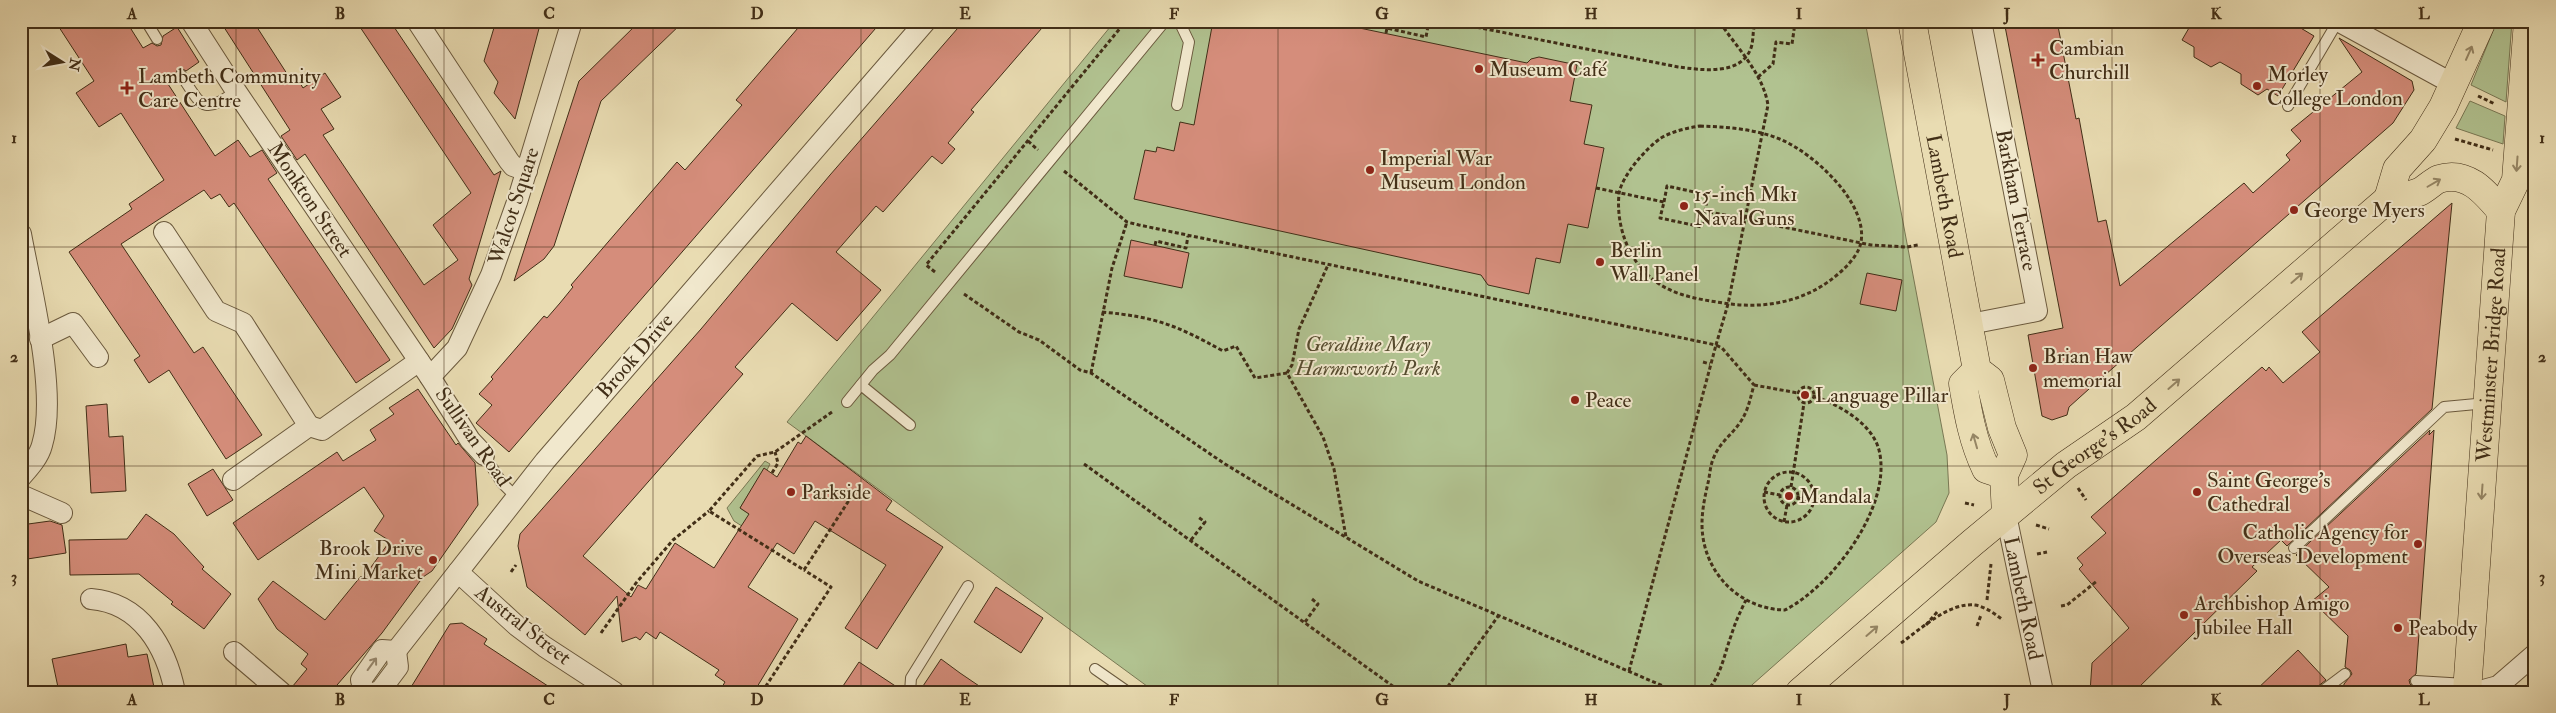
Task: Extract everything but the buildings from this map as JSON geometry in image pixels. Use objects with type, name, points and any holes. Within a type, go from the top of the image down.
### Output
[{"type":"main road","name":"Lambeth Road","points":[[1912,21],[1970,324],[1977,370],[1990,380],[2002,428],[2013,455],[2004,475],[2018,519]]},
{"type":"main road","points":[[2388,199],[2397,169],[2441,133],[2455,85],[2482,21]]},
{"type":"main road","name":"Westminster Bridge Road","points":[[2470,689],[2501,211],[2516,180],[2528,113],[2528,21]]},
{"type":"main road","name":"St George's Road","points":[[1800,692],[2018,519],[2066,466],[2136,417],[2388,199],[2420,192],[2438,180],[2460,178],[2472,182],[2483,190],[2501,211]]},
{"type":"street","name":"Monkton Street","points":[[191,21],[236,91],[425,369]]},
{"type":"street","points":[[417,21],[509,161],[513,166],[527,170]]},
{"type":"street","name":"Walcot Square","points":[[310,426],[322,430],[425,369],[456,348],[491,275],[527,170],[572,21]]},
{"type":"street","name":"Brook Drive","points":[[396,651],[545,461],[926,21]]},
{"type":"street","name":"Barkham Terrace","points":[[1970,324],[2037,311],[1981,21]]},
{"type":"street","points":[[2338,21],[2455,85]]},
{"type":"street","points":[[164,232],[216,311],[243,323],[310,426],[234,480]]},
{"type":"street","points":[[21,234],[40,339],[47,397],[46,430],[42,447],[21,477]]},
{"type":"street","points":[[40,339],[72,324],[98,356]]},
{"type":"street","name":"Sullivan Road","points":[[425,369],[470,440],[484,455]]},
{"type":"street","points":[[21,495],[62,513]]},
{"type":"street","name":"Lambeth Road","points":[[2018,519],[2030,633],[2043,692]]},
{"type":"street","name":"Austral Street","points":[[458,572],[524,631],[614,692]]},
{"type":"street","points":[[91,599],[119,596],[149,629],[170,667],[175,692]]},
{"type":"street","points":[[364,692],[361,680],[382,650],[396,651],[398,667],[380,691],[376,692]]},
{"type":"street","points":[[234,652],[281,692]]},
{"type":"street","points":[[2470,689],[2498,686],[2535,654]]},
{"type":"lane","points":[[146,21],[158,39]]},
{"type":"lane","points":[[847,402],[860,385],[890,355],[1165,21]]},
{"type":"lane","points":[[1177,105],[1189,42],[1179,21]]},
{"type":"lane","points":[[2288,106],[2338,21]]},
{"type":"lane","points":[[181,75],[196,97],[209,106],[215,106],[236,91]]},
{"type":"lane","points":[[860,385],[910,425]]},
{"type":"lane","points":[[2294,548],[2444,407],[2488,403]]},
{"type":"lane","name":"Sullivan Road","points":[[484,455],[502,483],[516,497]]},
{"type":"lane","points":[[910,692],[911,678],[968,586]]},
{"type":"lane","points":[[1094,669],[1128,692]]},
{"type":"lane","points":[[2321,692],[2345,674]]},
{"type":"lane","points":[[2416,681],[2470,689]]},
{"type":"path","points":[[1126,21],[926,265],[948,283],[1019,332],[1039,340],[1080,370],[1091,373],[1225,464],[1418,581],[1678,692]]},
{"type":"path","points":[[1356,21],[1426,37],[1429,21]]},
{"type":"path","points":[[1386,33],[1389,21]]},
{"type":"path","points":[[1445,21],[1678,68],[1714,70],[1730,66],[1745,59],[1751,47],[1756,21]]},
{"type":"path","points":[[1629,671],[1710,364],[1728,304],[1768,104],[1766,92],[1758,76],[1718,21]]},
{"type":"path","points":[[1758,76],[1773,64],[1776,42],[1792,44],[1795,23]]},
{"type":"path","points":[[2455,85],[2528,113]]},
{"type":"path","points":[[1700,126],[1721,126],[1763,133],[1783,140],[1800,151],[1842,188],[1852,203],[1858,220],[1861,242],[1850,261],[1838,275],[1808,294],[1770,304],[1728,304],[1686,296],[1666,288],[1650,277],[1637,262],[1627,246],[1621,227],[1619,193],[1635,163],[1647,149],[1662,138],[1680,130],[1700,126]]},
{"type":"path","points":[[2441,133],[2495,151]]},
{"type":"path","points":[[1028,141],[1126,222],[1716,345],[1722,348],[1754,385],[1798,393]]},
{"type":"path","points":[[1667,186],[1708,194],[1705,211],[1702,227],[1660,218],[1667,186]]},
{"type":"path","points":[[1596,188],[1664,202]]},
{"type":"path","points":[[1705,211],[1861,242],[1907,247],[1918,245]]},
{"type":"path","points":[[1091,373],[1112,268],[1126,222]]},
{"type":"path","points":[[1155,245],[1156,241],[1186,248],[1188,236]]},
{"type":"path","points":[[1288,373],[1292,364],[1299,329],[1328,264]]},
{"type":"path","points":[[1102,312],[1137,315],[1166,322],[1223,351],[1236,346],[1256,378],[1288,373]]},
{"type":"path","points":[[2528,344],[2535,345]]},
{"type":"path","points":[[1703,362],[1710,364]]},
{"type":"path","points":[[1288,373],[1323,437],[1334,468],[1346,538]]},
{"type":"path","points":[[1754,385],[1746,413],[1720,445],[1713,457],[1702,524],[1708,561],[1718,576],[1732,591],[1746,600],[1778,610],[1792,607],[1843,559],[1862,533],[1870,516],[1879,484],[1881,468],[1879,449],[1872,436],[1860,422],[1832,403],[1813,396]]},
{"type":"path","points":[[1798,393],[1801,389],[1807,387],[1811,390],[1813,396]]},
{"type":"path","points":[[1798,393],[1799,399],[1804,402],[1811,400],[1813,396]]},
{"type":"path","points":[[601,633],[636,582],[673,540],[709,511],[757,456],[774,452],[847,402]]},
{"type":"path","points":[[1791,488],[1804,402]]},
{"type":"path","points":[[772,473],[778,463],[774,452]]},
{"type":"path","points":[[1084,464],[1401,692]]},
{"type":"path","points":[[1793,472],[1806,479],[1814,493],[1813,501],[1811,509],[1800,520],[1784,522],[1770,514],[1766,508],[1764,492],[1772,478],[1778,474],[1793,472]]},
{"type":"path","points":[[2077,485],[2086,500]]},
{"type":"path","points":[[1780,495],[1783,490],[1791,488],[1797,492],[1798,498],[1795,503],[1787,505]]},
{"type":"path","points":[[804,570],[855,491]]},
{"type":"path","points":[[1764,492],[1780,495]]},
{"type":"path","points":[[1780,495],[1783,502],[1787,505]]},
{"type":"path","points":[[1798,498],[1813,501]]},
{"type":"path","points":[[1965,503],[1976,506]]},
{"type":"path","points":[[1784,522],[1787,505]]},
{"type":"path","points":[[709,511],[831,587],[762,692]]},
{"type":"path","points":[[1191,540],[1205,522],[1198,517]]},
{"type":"path","points":[[2018,519],[2049,529]]},
{"type":"path","points":[[1987,600],[1991,564]]},
{"type":"path","points":[[511,572],[516,565]]},
{"type":"path","points":[[2061,606],[2067,605],[2097,581]]},
{"type":"path","points":[[1304,622],[1318,604],[1312,599]]},
{"type":"path","points":[[1706,692],[1719,672],[1730,636],[1746,600]]},
{"type":"path","points":[[1895,647],[1947,613],[1967,605],[1984,608],[2021,633],[2030,633]]},
{"type":"path","points":[[1977,626],[1981,614]]},
{"type":"path","points":[[1444,692],[1499,615]]},
{"type":"green space","name":"Geraldine Mary Harmsworth Park","points":[[1115,21],[1865,21],[1947,455],[1949,493],[1936,522],[1744,692],[1155,692],[787,422]]},
{"type":"green space","points":[[2497,21],[2512,21],[2506,102],[2471,85]]},
{"type":"green space","points":[[2470,101],[2505,116],[2503,144],[2456,128]]},
{"type":"green space","points":[[765,461],[770,464],[767,470],[764,469],[740,508],[752,516],[748,530],[734,521],[727,508]]},
{"type":"place","name":"Cambian Churchill","points":[[2038,60]]},
{"type":"place","name":"Museum Café","points":[[1479,69]]},
{"type":"place","name":"Morley College London","points":[[2257,86]]},
{"type":"place","name":"Lambeth Community Care Centre","points":[[127,88]]},
{"type":"place","name":"Imperial War Museum London","points":[[1370,170]]},
{"type":"place","name":"15-inch Mk1 Naval Guns","points":[[1684,206]]},
{"type":"place","name":"George Myers","points":[[2294,210]]},
{"type":"place","name":"Berlin Wall Panel","points":[[1600,262]]},
{"type":"place","name":"Brian Haw memorial","points":[[2033,368]]},
{"type":"place","name":"Language Pillar","points":[[1805,395]]},
{"type":"place","name":"Peace","points":[[1575,400]]},
{"type":"place","name":"Parkside","points":[[791,492]]},
{"type":"place","name":"Saint George's Cathedral","points":[[2197,492]]},
{"type":"place","name":"Mandala","points":[[1789,496]]},
{"type":"place","name":"Catholic Agency for Overseas Development","points":[[2418,544]]},
{"type":"place","name":"Brook Drive Mini Market","points":[[433,560]]},
{"type":"place","name":"Archbishop Amigo Jubilee Hall","points":[[2184,615]]},
{"type":"place","name":"Peabody","points":[[2398,628]]}]
